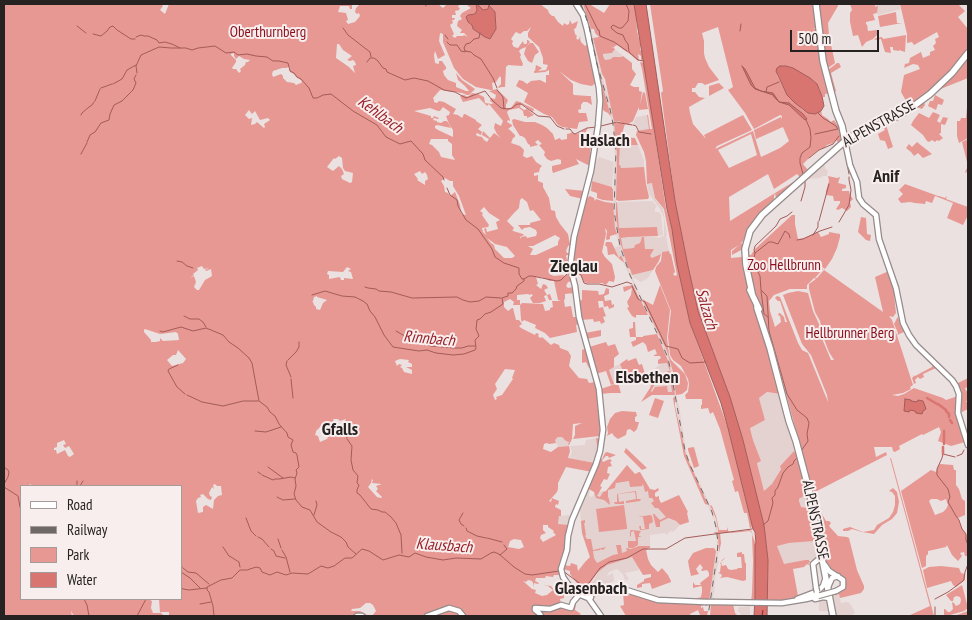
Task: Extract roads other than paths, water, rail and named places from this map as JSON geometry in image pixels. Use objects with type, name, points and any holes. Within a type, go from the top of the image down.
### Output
[{"type":"main road","points":[[576,4],[587,30],[600,97],[598,127],[588,186],[573,246],[572,273],[579,317],[599,389],[603,430],[596,464],[572,520],[562,572],[572,590],[580,595],[590,597],[623,589],[661,601],[792,604],[823,597],[830,600]]},
{"type":"main road","points":[[816,4],[823,61],[836,111],[842,125],[850,165],[857,182],[859,198],[876,215],[879,239],[896,288],[903,323],[909,335],[956,384],[959,393],[958,414],[968,445]]},
{"type":"main road","name":"ALPENSTRASSE","points":[[830,600],[809,495],[790,423],[791,420],[771,348],[746,274],[743,258],[744,242],[757,219],[770,205],[845,141],[860,132],[890,120],[917,104],[944,81],[968,52]]},
{"type":"main road","points":[[779,603],[815,597],[841,588],[844,584],[843,580],[829,571],[821,561],[814,562],[813,566],[816,587],[815,597]]},
{"type":"main road","name":"ALPENSTRASSE","points":[[821,561],[833,616]]},
{"type":"main road","points":[[828,587],[832,578],[839,576]]},
{"type":"main road","points":[[779,603],[818,591],[825,580]]},
{"type":"main road","points":[[541,616],[540,613],[534,610],[535,608],[550,609],[561,605],[570,608],[580,595]]},
{"type":"main road","points":[[590,597],[592,604],[601,616]]},
{"type":"main road","points":[[427,616],[450,608],[458,611],[463,616]]},
{"type":"main road","points":[[357,616],[362,616]]},
{"type":"water","points":[[476,4],[483,10],[488,9],[489,5],[495,12],[496,29],[490,39],[473,29],[466,17],[475,14],[477,10]]},
{"type":"water","points":[[634,4],[646,4],[675,201],[698,311],[730,397],[743,440],[764,525],[768,560],[767,616],[754,616],[755,532],[721,403],[690,323],[677,264]]},
{"type":"water","points":[[742,66],[755,88],[761,91],[755,89],[751,85]]},
{"type":"water","points":[[780,66],[793,68],[817,84],[824,106],[821,111],[815,114],[808,113],[787,95],[776,71]]},
{"type":"water","points":[[761,91],[773,93],[779,102],[773,95]]},
{"type":"water","points":[[779,102],[789,103],[807,119],[805,120],[789,105]]},
{"type":"water","points":[[905,399],[917,402],[918,400],[923,401],[926,409],[922,414],[910,410],[909,412],[904,411]]},
{"type":"waterway","points":[[585,4],[599,30],[600,36],[614,42],[627,51]]},
{"type":"waterway","points":[[626,4],[629,11],[628,21],[622,28],[613,25],[611,27],[617,33],[623,35],[628,44],[629,52],[638,60],[644,61]]},
{"type":"waterway","points":[[740,31],[741,24]]},
{"type":"waterway","points":[[77,26],[86,33]]},
{"type":"waterway","points":[[93,34],[101,36],[113,26],[131,39],[135,39]]},
{"type":"waterway","points":[[343,28],[348,35],[370,52],[371,57]]},
{"type":"waterway","points":[[480,33],[479,38],[466,44],[464,48],[465,51],[471,52],[481,59],[497,88]]},
{"type":"waterway","points":[[136,37],[141,35],[148,36],[159,43],[165,42],[180,48]]},
{"type":"waterway","points":[[445,35],[448,39]]},
{"type":"waterway","points":[[447,42],[450,45],[457,45],[461,51],[466,51]]},
{"type":"waterway","name":"Kehlbach","points":[[137,73],[136,66],[141,55],[159,47],[192,50],[215,46],[226,53],[234,52],[238,55],[247,54],[267,57],[273,61],[288,63],[290,71],[309,88],[313,98],[331,94],[353,111],[377,125],[386,137],[400,144],[411,141],[423,154],[425,160],[444,180]]},
{"type":"waterway","points":[[367,62],[370,58],[374,58],[387,72],[405,80],[414,78],[428,81],[444,90],[455,92],[466,98],[485,91],[501,108],[508,109],[521,104],[538,116],[550,117],[557,126],[564,129]]},
{"type":"waterway","points":[[113,84],[122,79],[127,70],[136,65]]},
{"type":"waterway","name":"Kehlbach","points":[[87,142],[90,135],[95,132],[101,123],[109,120],[114,105],[122,101],[133,90],[136,83],[134,79],[136,75]]},
{"type":"waterway","points":[[766,92],[767,87],[779,82]]},
{"type":"waterway","points":[[101,88],[112,84]]},
{"type":"waterway","points":[[95,101],[100,89]]},
{"type":"waterway","points":[[497,90],[503,97],[504,109]]},
{"type":"waterway","points":[[81,115],[94,102]]},
{"type":"waterway","points":[[815,134],[838,129],[818,113]]},
{"type":"waterway","points":[[803,174],[800,158],[802,153],[810,147],[811,138],[806,120]]},
{"type":"waterway","points":[[601,126],[620,123]]},
{"type":"waterway","points":[[621,123],[632,125]]},
{"type":"waterway","points":[[633,125],[636,126],[639,132],[651,134]]},
{"type":"waterway","points":[[566,129],[570,129],[575,134],[587,128],[597,127]]},
{"type":"waterway","points":[[809,158],[819,150],[833,144],[839,136]]},
{"type":"waterway","name":"Kehlbach","points":[[81,154],[87,143]]},
{"type":"waterway","points":[[845,153],[849,174]]},
{"type":"waterway","points":[[839,222],[849,205],[851,190],[849,177]]},
{"type":"waterway","points":[[801,201],[805,181]]},
{"type":"waterway","points":[[819,221],[829,184]]},
{"type":"waterway","name":"Kehlbach","points":[[447,188],[450,195],[457,200],[458,206],[466,220],[478,229],[492,249],[495,257],[504,263],[519,268],[519,274],[522,279],[532,276],[557,281],[571,273]]},
{"type":"waterway","points":[[755,253],[755,246],[776,226],[780,219],[792,212]]},
{"type":"waterway","points":[[813,235],[818,227],[818,222]]},
{"type":"waterway","points":[[797,240],[832,227]]},
{"type":"waterway","points":[[790,238],[789,234],[785,231],[778,244],[769,242],[755,253],[754,264],[760,276],[761,290],[767,296],[769,331],[787,394],[797,410],[807,418],[809,423],[808,441],[801,451]]},
{"type":"waterway","points":[[177,261],[193,268]]},
{"type":"waterway","name":"Kehlbach","points":[[575,272],[581,275],[584,283],[587,284],[612,287],[627,282],[632,284]]},
{"type":"waterway","name":"Rinnbach","points":[[312,295],[325,291],[342,296],[355,297],[363,301],[367,304],[393,347],[419,351],[427,350],[453,355],[475,350],[475,340],[479,336],[476,329],[477,320],[503,304],[502,298],[508,296],[508,293],[512,293],[524,279]]},
{"type":"waterway","name":"Kehlbach","points":[[632,286],[638,299],[641,301]]},
{"type":"waterway","points":[[365,287],[412,298],[457,297],[470,302],[479,301],[486,297],[501,298]]},
{"type":"waterway","points":[[761,291],[764,314],[768,317]]},
{"type":"waterway","name":"Kehlbach","points":[[643,301],[666,346],[678,349],[682,358],[690,363],[706,362]]},
{"type":"waterway","points":[[184,316],[190,319],[199,319],[206,327]]},
{"type":"waterway","points":[[160,331],[163,332],[181,327],[193,331],[206,328],[223,335],[249,358],[252,363],[259,401],[275,416],[288,437],[293,440],[291,445],[293,452],[297,455],[299,467],[296,470],[295,479],[294,494],[296,500],[302,507],[310,510],[317,522],[341,537],[356,554]]},
{"type":"waterway","points":[[396,331],[408,338],[431,346],[454,348],[475,346]]},
{"type":"waterway","points":[[288,360],[296,352],[299,342]]},
{"type":"waterway","points":[[287,361],[286,365],[291,377]]},
{"type":"waterway","points":[[178,365],[168,371],[177,387],[185,394]]},
{"type":"waterway","points":[[291,379],[293,398]]},
{"type":"waterway","points":[[187,395],[202,402],[223,406],[243,401],[258,401]]},
{"type":"waterway","points":[[927,398],[937,404]]},
{"type":"waterway","points":[[938,404],[946,410]]},
{"type":"waterway","points":[[946,411],[949,417]]},
{"type":"waterway","points":[[327,425],[337,432],[343,430],[347,438]]},
{"type":"waterway","points":[[255,431],[266,432],[281,427]]},
{"type":"waterway","points":[[944,431],[944,444]]},
{"type":"waterway","points":[[347,439],[352,446],[351,460],[353,470],[358,476],[357,483],[359,485],[357,493],[371,509],[385,512],[396,523],[401,535],[402,553]]},
{"type":"waterway","points":[[943,447],[943,454]]},
{"type":"waterway","points":[[957,456],[962,454],[964,450]]},
{"type":"waterway","points":[[955,457],[943,454],[937,469],[937,475],[948,489],[950,497],[948,502],[966,534],[968,545]]},
{"type":"waterway","points":[[763,525],[768,521],[773,503],[772,498],[775,495],[783,473],[797,458]]},
{"type":"waterway","name":"Klausbach","points":[[4,467],[9,472],[4,484]]},
{"type":"waterway","points":[[268,467],[283,478]]},
{"type":"waterway","points":[[262,475],[273,480],[295,478]]},
{"type":"waterway","points":[[81,485],[83,481]]},
{"type":"waterway","name":"Klausbach","points":[[4,487],[18,496],[20,507]]},
{"type":"waterway","points":[[277,497],[283,500],[295,499]]},
{"type":"waterway","points":[[314,515],[317,505],[316,501]]},
{"type":"waterway","points":[[463,513],[459,520],[464,526]]},
{"type":"waterway","points":[[246,518],[251,531],[256,536]]},
{"type":"waterway","points":[[466,528],[467,531],[486,538]]},
{"type":"waterway","name":"Klausbach","points":[[563,571],[582,585],[585,585],[589,583],[600,568],[609,562],[627,558],[643,549],[666,549],[685,538],[752,529]]},
{"type":"waterway","points":[[258,537],[269,547]]},
{"type":"waterway","points":[[487,538],[502,542]]},
{"type":"waterway","points":[[278,539],[281,548]]},
{"type":"waterway","points":[[500,555],[507,549],[504,545]]},
{"type":"waterway","points":[[223,547],[229,556],[239,562],[240,567]]},
{"type":"waterway","points":[[271,549],[276,556],[285,558]]},
{"type":"waterway","name":"Klausbach","points":[[214,616],[207,587],[221,580],[232,578],[240,570],[256,567],[270,575],[277,572],[286,575],[292,573],[308,574],[321,566],[328,568],[345,558],[352,558],[362,549],[383,560],[399,555],[409,557],[415,553],[443,560],[456,558],[481,559],[494,552],[525,574],[532,575],[559,571]]},
{"type":"waterway","points":[[282,550],[290,572]]},
{"type":"waterway","points":[[935,599],[963,581],[968,564]]},
{"type":"waterway","points":[[183,568],[188,572],[196,573],[209,584]]},
{"type":"waterway","points":[[182,573],[200,588]]},
{"type":"waterway","points":[[182,588],[189,590],[207,588]]},
{"type":"waterway","name":"Klausbach","points":[[84,600],[89,616]]},
{"type":"waterway","points":[[137,616],[145,600]]},
{"type":"waterway","points":[[200,604],[211,602]]},
{"type":"waterway","points":[[935,607],[935,616]]},
{"type":"railway","points":[[581,4],[589,26],[613,124],[616,151],[614,211],[620,246],[630,275],[668,358],[685,451],[712,512],[716,527],[717,556],[708,616]]},
{"type":"district","name":"Haslach","points":[[605,141]]},
{"type":"district","name":"Anif","points":[[886,177]]},
{"type":"district","name":"Zieglau","points":[[574,267]]},
{"type":"district","name":"Elsbethen","points":[[647,378]]},
{"type":"district","name":"Gfalls","points":[[340,430]]},
{"type":"district","name":"Glasenbach","points":[[591,589]]},
{"type":"park label","name":"Oberthurnberg","points":[[268,33]]},
{"type":"park label","name":"Zoo Hellbrunn","points":[[784,266]]},
{"type":"park label","name":"Hellbrunner Berg","points":[[850,334]]},
{"type":"water label","name":"Salzach","points":[[706,309]]}]
